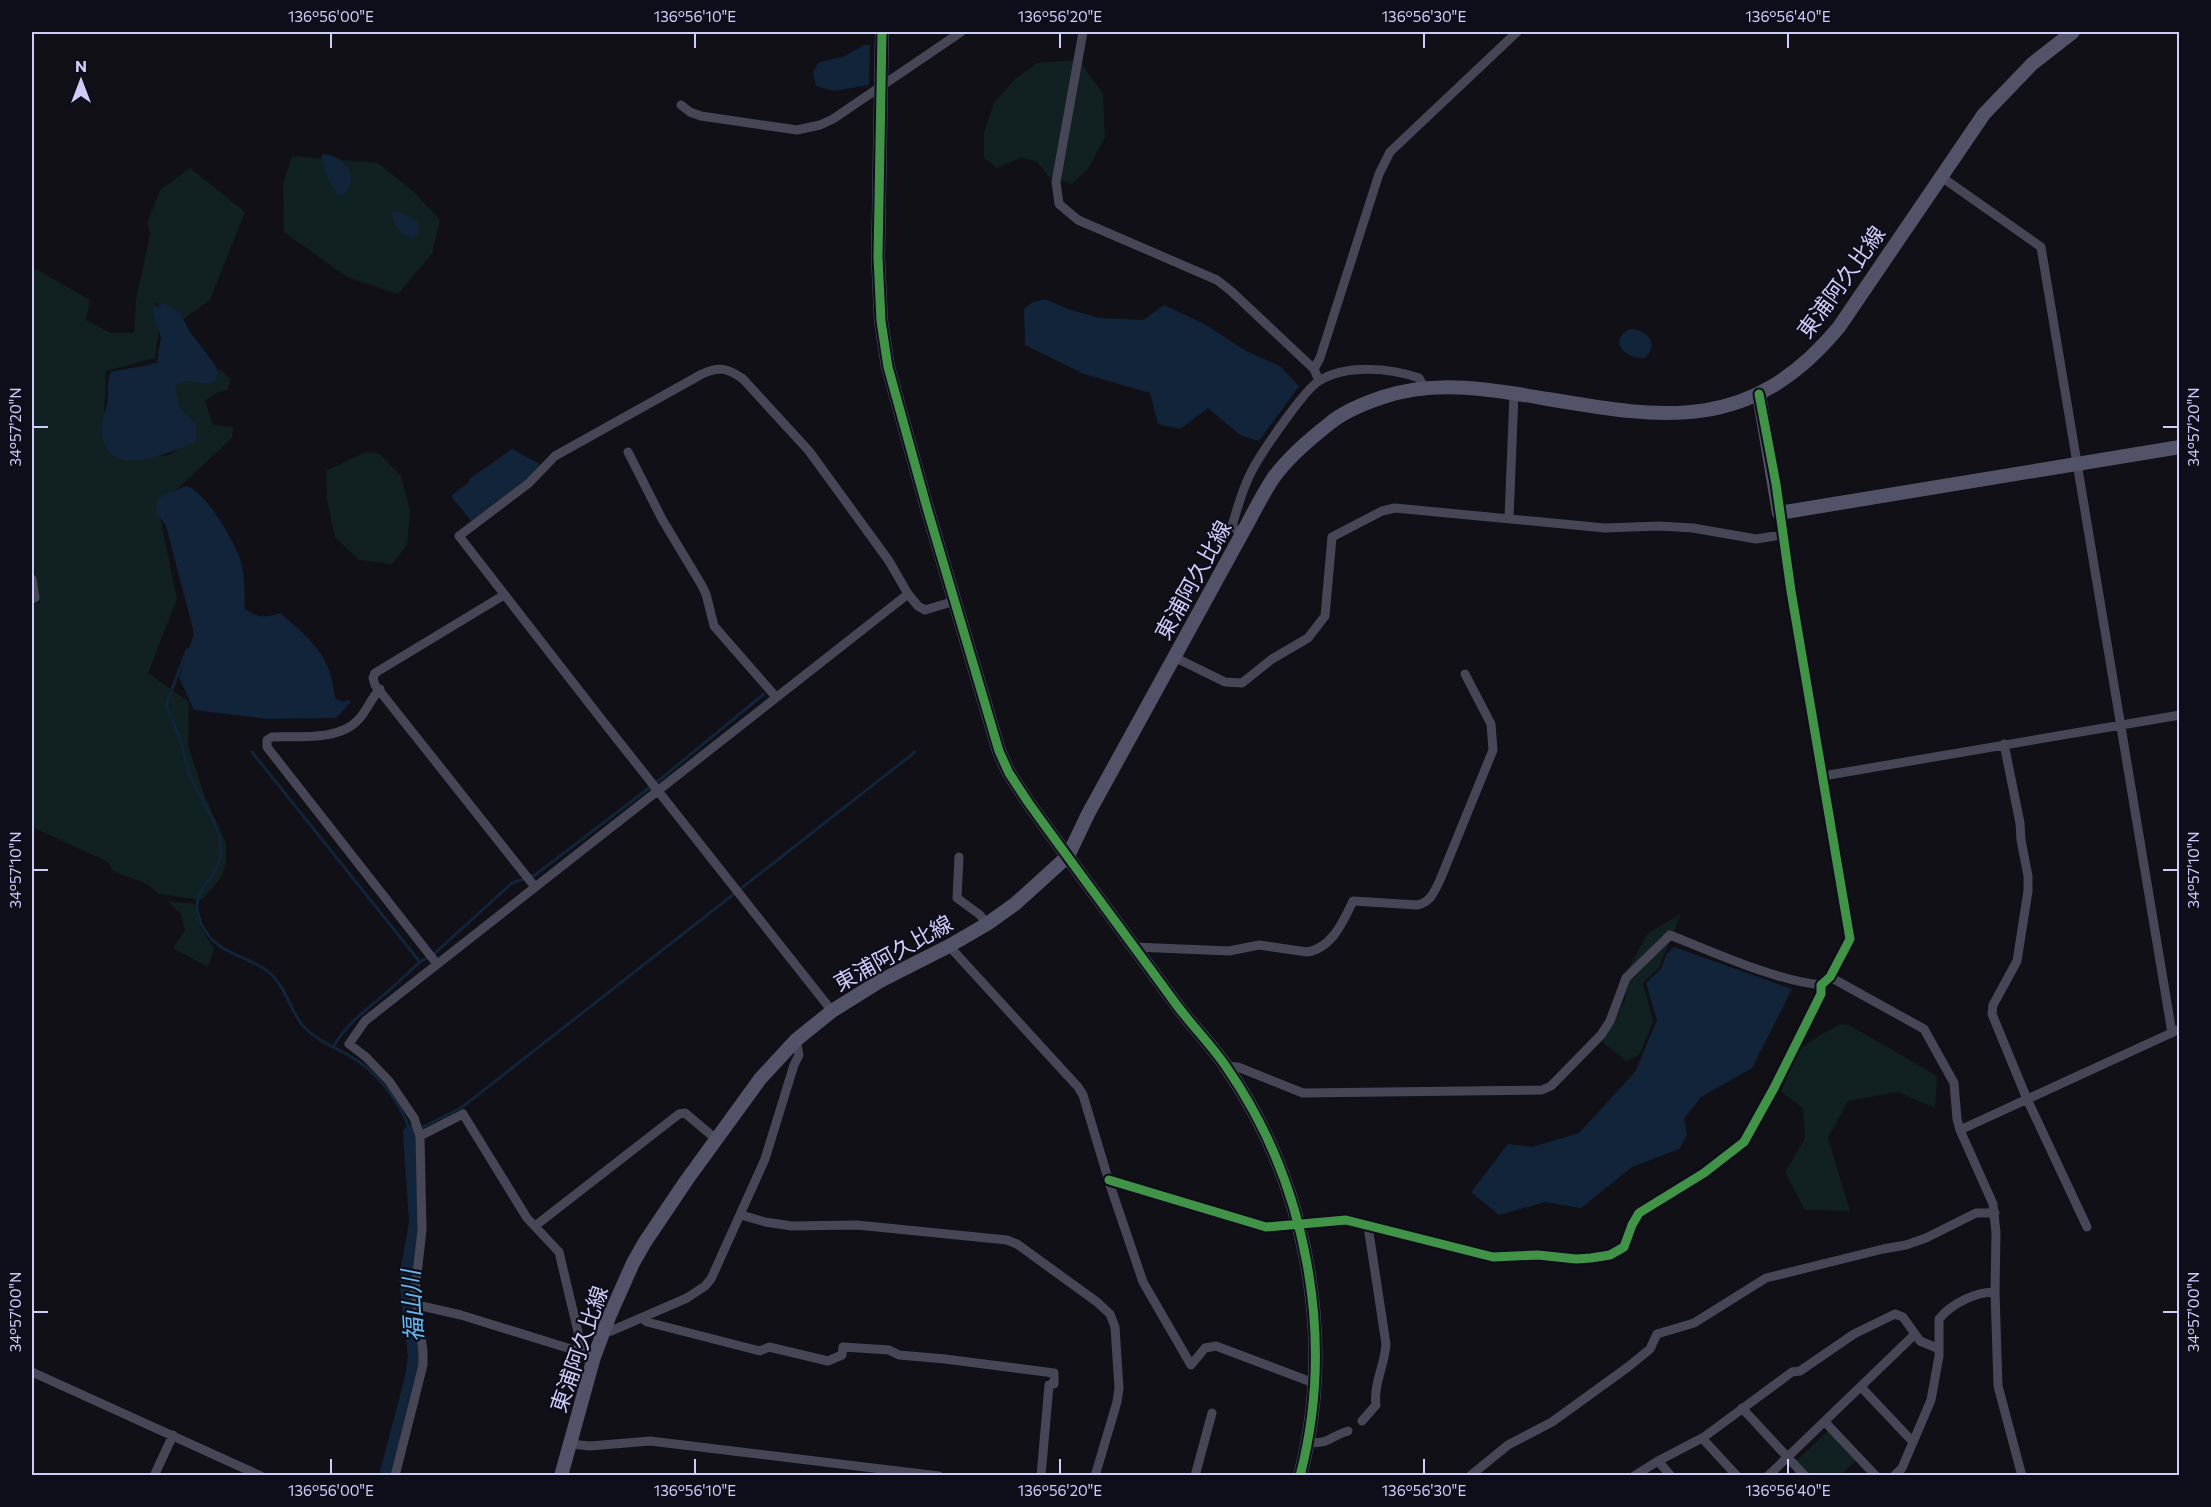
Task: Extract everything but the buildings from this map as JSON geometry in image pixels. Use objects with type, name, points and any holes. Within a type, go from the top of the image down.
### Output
[{"type":"main road","points":[[882,32],[878,257],[883,333],[888,367],[902,420],[999,751],[1009,773],[1189,1023],[1226,1066],[1247,1101],[1281,1170],[1297,1223],[1311,1288],[1316,1353],[1308,1442],[1300,1476]]},
{"type":"main road","name":"東浦阿久比線","points":[[561,1476],[589,1355],[604,1332],[621,1289],[645,1242],[716,1139],[760,1079],[796,1040],[832,1011],[880,981],[987,924],[1015,904],[1068,855],[1088,813],[1242,534],[1275,476],[1288,460],[1330,423],[1372,400],[1424,387],[1464,386],[1625,411],[1674,414],[1717,408],[1759,394],[1804,365],[1822,348],[1839,327],[1984,114],[2032,64],[2073,32]]},
{"type":"main road","points":[[1759,394],[1779,513],[2180,447]]},
{"type":"street","points":[[681,105],[701,116],[787,129],[809,129],[833,119],[961,32]]},
{"type":"street","points":[[1083,32],[1056,182],[1059,204],[1078,220],[1217,280],[1314,369],[1319,381]]},
{"type":"street","points":[[1314,369],[1320,358],[1379,174],[1390,152],[1517,32]]},
{"type":"street","points":[[1940,176],[2041,247],[2120,725],[2176,1031],[1960,1130]]},
{"type":"street","points":[[832,1011],[459,536],[530,483],[555,456],[684,384],[713,369],[722,368],[731,371],[743,380],[809,451],[889,561],[908,594],[918,606],[924,610],[955,601]]},
{"type":"street","points":[[1242,534],[1232,526],[1255,466],[1301,399],[1319,381],[1349,370],[1400,372],[1419,378],[1424,387]]},
{"type":"street","points":[[1509,518],[1514,394]]},
{"type":"street","points":[[628,453],[662,519],[706,594],[714,626],[776,697]]},
{"type":"street","points":[[1174,657],[1225,682],[1242,683],[1249,680],[1272,659],[1308,638],[1325,616],[1332,537],[1382,511],[1395,508],[1456,516],[1509,518],[1605,528],[1659,526],[1693,528],[1756,538],[1782,535]]},
{"type":"street","points":[[1226,1066],[1238,1067],[1303,1094],[1542,1090],[1551,1086],[1601,1035],[1610,1021],[1624,982],[1670,935],[1804,983],[1821,985],[1830,977],[1850,939],[1779,513]]},
{"type":"street","points":[[32,579],[35,598],[32,599]]},
{"type":"street","points":[[395,1476],[423,1365],[414,1279],[422,1230],[420,1136],[414,1118],[389,1081],[366,1057],[348,1044],[364,1021],[908,594]]},
{"type":"street","points":[[504,595],[375,673],[373,678],[375,686],[380,689],[535,887]]},
{"type":"street","points":[[1135,947],[1229,951],[1260,945],[1314,951],[1337,932],[1353,901],[1417,905],[1431,898],[1493,750],[1491,724],[1465,674]]},
{"type":"street","points":[[380,689],[373,696],[363,714],[347,729],[317,735],[272,737],[267,740],[267,747],[437,964]]},
{"type":"street","points":[[1823,776],[2180,715]]},
{"type":"street","points":[[2004,744],[2020,823],[2028,891],[2017,961],[1992,1009],[2027,1099],[2087,1227]]},
{"type":"street","points":[[959,857],[957,898],[980,915],[987,924]]},
{"type":"street","points":[[949,946],[1083,1095],[1143,1282],[1191,1365],[1204,1348],[1216,1346],[1314,1383]]},
{"type":"street","points":[[1830,977],[1924,1029],[1954,1083],[1960,1130],[1987,1189],[1995,1213],[1998,1386],[2022,1476]]},
{"type":"street","points":[[1109,1180],[1266,1227],[1346,1220],[1493,1257],[1538,1255],[1576,1258],[1610,1255],[1624,1247],[1639,1213],[1704,1173],[1744,1142],[1821,994],[1821,985]]},
{"type":"street","points":[[604,1332],[687,1298],[705,1286],[716,1271],[765,1159],[799,1054],[796,1040]]},
{"type":"street","points":[[535,1226],[679,1114],[685,1113],[716,1139]]},
{"type":"street","points":[[420,1136],[463,1114],[527,1218],[560,1252],[589,1355]]},
{"type":"street","points":[[1470,1476],[1508,1445],[1552,1422],[1628,1367],[1650,1349],[1658,1334],[1694,1323],[1766,1278],[1906,1245],[1976,1214],[1995,1213]]},
{"type":"street","points":[[741,1215],[792,1226],[856,1225],[1007,1240],[1017,1244],[1097,1302],[1110,1314],[1115,1327],[1119,1388],[1095,1476]]},
{"type":"street","points":[[1362,1421],[1376,1405],[1375,1394],[1386,1344],[1368,1226]]},
{"type":"street","points":[[1894,1476],[1902,1468],[1931,1400],[1939,1356],[1937,1348],[1939,1319],[1956,1304],[1987,1293],[1995,1293]]},
{"type":"street","points":[[417,1305],[461,1315],[589,1355]]},
{"type":"street","points":[[1635,1476],[1702,1438],[1792,1372],[1800,1371],[1854,1334],[1895,1314],[1903,1317],[1920,1341],[1937,1348]]},
{"type":"street","points":[[642,1318],[647,1322],[760,1352],[770,1347],[828,1361],[842,1355],[843,1347],[889,1350],[899,1355],[1054,1373],[1054,1384],[1049,1385],[1041,1476]]},
{"type":"street","points":[[1768,1476],[1914,1335]]},
{"type":"street","points":[[32,1372],[261,1476]]},
{"type":"street","points":[[1861,1387],[1912,1442]]},
{"type":"street","points":[[1742,1408],[1805,1476]]},
{"type":"street","points":[[1195,1476],[1212,1413]]},
{"type":"street","points":[[1825,1422],[1876,1476]]},
{"type":"street","points":[[1308,1442],[1319,1444],[1328,1442],[1348,1431]]},
{"type":"street","points":[[154,1476],[173,1435]]},
{"type":"street","points":[[1702,1438],[1737,1476]]},
{"type":"street","points":[[570,1444],[590,1446],[650,1441],[939,1476]]},
{"type":"street","points":[[1658,1461],[1671,1476]]},
{"type":"shaded area","points":[[1079,60],[1103,94],[1105,137],[1088,169],[1072,184],[1049,177],[1037,162],[1022,157],[997,168],[984,158],[984,132],[994,103],[1015,79],[1037,63]]},
{"type":"shaded area","points":[[292,156],[378,163],[416,194],[440,220],[432,254],[398,294],[347,277],[284,232],[283,184]]},
{"type":"shaded area","points":[[190,168],[245,212],[210,300],[182,320],[155,302],[160,322],[155,358],[106,371],[104,418],[117,459],[170,455],[197,434],[178,408],[173,384],[191,377],[210,379],[220,369],[231,379],[227,390],[218,392],[205,401],[213,425],[233,427],[232,438],[158,507],[177,599],[148,673],[189,702],[188,745],[205,797],[226,843],[226,862],[222,876],[202,900],[159,894],[147,884],[113,871],[108,862],[32,827],[32,605],[40,603],[32,557],[32,267],[90,300],[86,320],[111,333],[134,333],[136,300],[150,234],[147,223],[160,190]]},
{"type":"shaded area","points":[[366,452],[380,454],[401,476],[410,510],[407,545],[392,564],[359,560],[335,537],[327,500],[326,471]]},
{"type":"shaded area","points":[[167,901],[195,904],[201,928],[214,949],[208,967],[173,948],[185,931],[181,914]]},
{"type":"shaded area","points":[[1681,914],[1659,967],[1643,983],[1653,1021],[1640,1054],[1627,1061],[1602,1042],[1625,1000],[1628,969],[1648,933]]},
{"type":"shaded area","points":[[1841,1024],[1849,1025],[1937,1076],[1935,1108],[1898,1092],[1848,1101],[1828,1138],[1850,1211],[1805,1210],[1785,1172],[1805,1138],[1803,1108],[1781,1092],[1796,1051]]},
{"type":"shaded area","points":[[1829,1430],[1857,1460],[1840,1476],[1810,1475],[1796,1461]]},
{"type":"water","points":[[864,45],[870,45],[869,85],[834,91],[816,86],[813,72],[819,62],[843,57]]},
{"type":"water","points":[[324,154],[344,163],[351,174],[351,181],[343,195],[337,194],[327,177],[321,156]]},
{"type":"water","points":[[396,211],[412,217],[418,223],[418,233],[414,239],[398,229],[392,217],[392,212]]},
{"type":"water","points":[[1045,299],[1068,309],[1100,318],[1143,320],[1164,305],[1206,325],[1246,351],[1280,366],[1299,386],[1259,441],[1240,435],[1208,408],[1180,429],[1158,424],[1150,393],[1084,374],[1025,345],[1024,309],[1033,302]]},
{"type":"water","points":[[164,303],[180,313],[190,332],[216,366],[218,374],[210,384],[185,381],[175,386],[180,408],[196,424],[197,440],[192,444],[151,458],[123,460],[112,455],[104,444],[102,424],[107,404],[109,376],[111,372],[157,362],[161,338],[152,308]]},
{"type":"water","points":[[1630,329],[1642,332],[1650,338],[1651,348],[1645,358],[1626,353],[1619,344],[1623,334]]},
{"type":"water","points":[[512,449],[540,464],[531,476],[471,521],[451,496],[469,482],[469,479]]},
{"type":"water","points":[[186,486],[203,498],[228,533],[243,571],[245,609],[262,616],[280,613],[318,650],[329,671],[335,698],[342,702],[349,700],[351,702],[336,718],[268,719],[194,710],[179,677],[193,637],[193,629],[166,526],[156,512],[157,500]]},
{"type":"water","points":[[1674,947],[1792,989],[1752,1068],[1701,1097],[1684,1119],[1687,1135],[1679,1149],[1632,1167],[1581,1208],[1545,1202],[1499,1215],[1471,1192],[1508,1144],[1532,1147],[1579,1133],[1635,1072],[1657,1020],[1646,983],[1661,969],[1666,955]]},
{"type":"waterway","points":[[191,649],[187,650],[166,705],[180,739],[188,770],[214,822],[220,841],[219,861],[199,896],[197,906],[199,918],[212,940],[228,951],[254,963],[276,979],[299,1021],[309,1032],[360,1062],[379,1079],[395,1100],[411,1133],[461,1108],[915,752]]},
{"type":"waterway","points":[[420,962],[434,954],[512,883],[535,875],[657,782],[764,694]]},
{"type":"waterway","points":[[252,752],[420,962],[356,1018],[333,1047]]},
{"type":"waterway","name":"福山川","points":[[387,1476],[413,1378],[416,1356],[407,1279],[417,1223],[411,1133]]},
{"type":"cycle path","points":[[882,32],[878,257],[881,321],[888,367],[927,508],[999,751],[1009,773],[1173,1000],[1227,1068],[1255,1113],[1277,1161],[1295,1212],[1307,1264],[1314,1317],[1315,1370],[1310,1424],[1300,1476]]},
{"type":"cycle path","points":[[1109,1180],[1266,1227],[1346,1220],[1493,1257],[1538,1255],[1576,1259],[1610,1255],[1624,1247],[1639,1213],[1704,1173],[1744,1142],[1821,994],[1821,985],[1830,977],[1850,939],[1791,591],[1776,484],[1759,394]]}]
